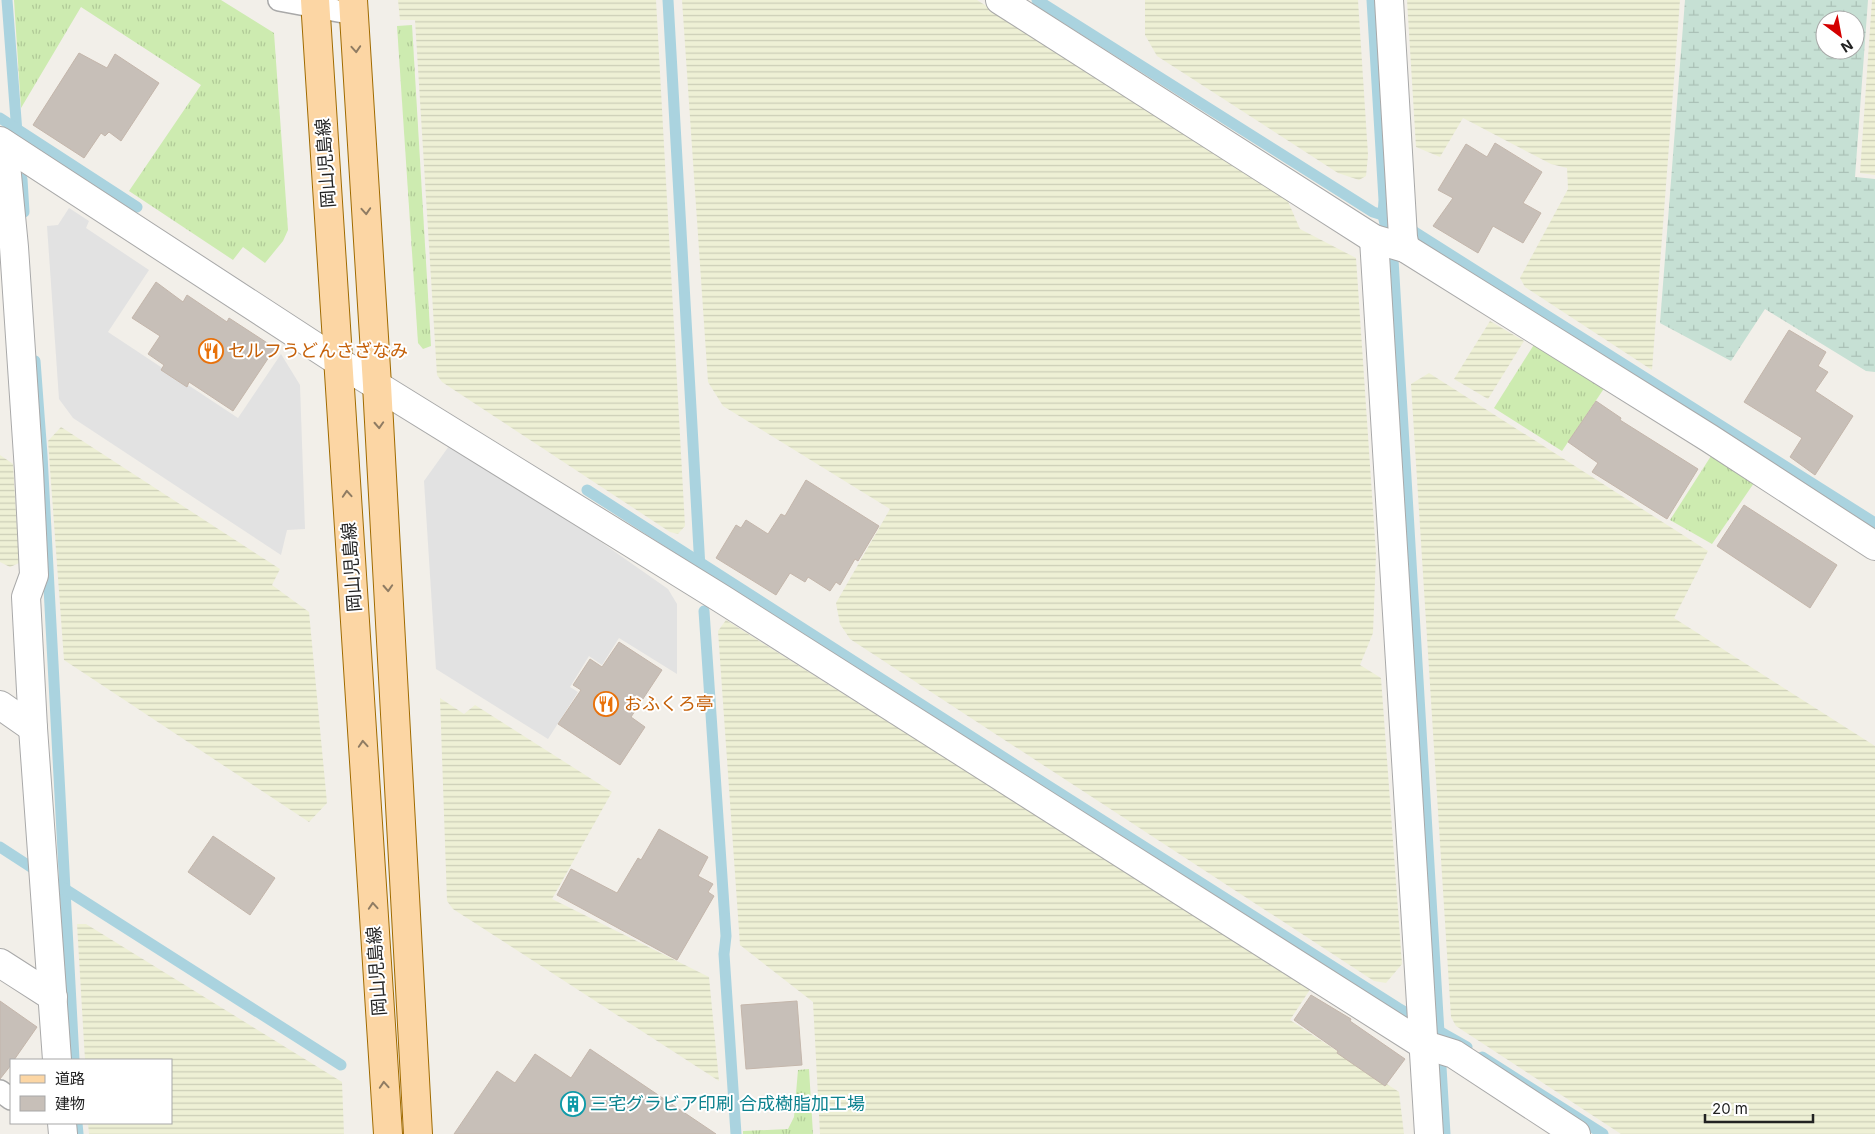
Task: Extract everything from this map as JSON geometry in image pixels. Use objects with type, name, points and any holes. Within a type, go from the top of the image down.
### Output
[{"type":"main road","name":"岡山児島線","points":[[315,4],[388,1134]]},
{"type":"main road","name":"岡山児島線","points":[[353,7],[377,385],[418,1134]]},
{"type":"street","points":[[1000,0],[1701,433],[1875,546]]},
{"type":"street","points":[[1389,0],[1402,209],[1393,242],[1430,1038],[1429,1134]]},
{"type":"street","points":[[2,142],[339,362],[1430,1038],[1576,1134]]},
{"type":"street","points":[[2,142],[4,175],[14,247],[29,471],[34,575],[26,597],[57,1059]]},
{"type":"street","points":[[0,705],[34,728]]},
{"type":"street","points":[[0,962],[53,997]]},
{"type":"lane","points":[[279,0],[353,7]]},
{"type":"green space","points":[[14,0],[221,0],[274,33],[288,230],[283,241],[265,263],[243,247],[233,260],[129,191],[201,85],[81,7],[21,108]]},
{"type":"green space","points":[[398,0],[656,0],[685,526],[678,534],[670,532],[442,382],[437,375],[415,20],[400,20]]},
{"type":"green space","points":[[682,0],[977,0],[1286,197],[1300,229],[1356,258],[1376,554],[1373,633],[1360,665],[1381,678],[1402,964],[1386,983],[1374,981],[850,639],[840,624],[836,603],[890,509],[723,406],[708,382]]},
{"type":"green space","points":[[1145,0],[1358,0],[1368,155],[1366,176],[1359,180],[1338,173],[1157,56],[1145,35]]},
{"type":"green space","points":[[1407,0],[1680,0],[1652,370],[1525,287],[1520,278],[1568,189],[1567,168],[1551,164],[1463,118],[1440,157],[1416,147]]},
{"type":"green space","points":[[1685,0],[1868,0],[1865,41],[1865,10],[1815,10],[1815,60],[1864,60],[1855,177],[1875,179],[1875,372],[1866,371],[1765,309],[1731,361],[1660,323]]},
{"type":"green space","points":[[1872,0],[1875,0],[1875,175],[1860,173]]},
{"type":"green space","points":[[412,25],[431,346],[423,349],[418,343],[397,26]]},
{"type":"green space","points":[[1490,321],[1524,341],[1488,399],[1454,379]]},
{"type":"green space","points":[[1535,343],[1605,387],[1562,451],[1494,408]]},
{"type":"green space","points":[[1429,373],[1708,551],[1674,618],[1875,746],[1875,1134],[1621,1134],[1456,1026],[1451,1017],[1411,384]]},
{"type":"green space","points":[[61,427],[280,569],[272,585],[309,612],[327,803],[309,822],[64,660],[48,441]]},
{"type":"green space","points":[[0,455],[13,464],[19,563],[10,567],[0,562]]},
{"type":"green space","points":[[1711,456],[1754,483],[1712,544],[1670,520]]},
{"type":"green space","points":[[726,620],[1311,988],[1290,1020],[1399,1092],[1404,1134],[820,1134],[813,1002],[740,945],[718,631]]},
{"type":"green space","points":[[440,698],[464,714],[475,705],[612,792],[552,899],[709,977],[719,1081],[453,909],[447,901]]},
{"type":"green space","points":[[77,924],[86,924],[342,1082],[344,1134],[89,1134],[88,1124],[172,1124],[172,1059],[85,1059]]},
{"type":"green space","points":[[809,1069],[813,1134],[743,1134],[743,1131],[788,1129],[794,1117],[798,1070]]},
{"type":"shaded area","points":[[69,208],[89,221],[86,228],[149,270],[108,332],[238,418],[281,354],[300,385],[305,529],[287,530],[281,555],[73,418],[59,399],[47,226],[58,225]]},
{"type":"shaded area","points":[[454,439],[668,589],[677,604],[677,674],[619,638],[602,665],[589,656],[570,687],[578,692],[548,739],[436,669],[424,481]]},
{"type":"building","points":[[79,53],[107,68],[115,54],[159,83],[121,141],[109,132],[105,136],[101,133],[84,158],[33,125]]},
{"type":"building","points":[[1495,143],[1542,172],[1523,203],[1541,213],[1523,243],[1493,226],[1478,253],[1433,226],[1453,198],[1438,190],[1466,144],[1487,157]]},
{"type":"building","name":"セルフうどんさざなみ","points":[[156,282],[183,302],[187,295],[227,322],[229,318],[275,348],[233,411],[189,382],[187,387],[161,370],[164,365],[148,354],[160,336],[132,318]]},
{"type":"building","points":[[1789,330],[1826,352],[1818,366],[1828,372],[1815,391],[1853,416],[1815,475],[1790,457],[1802,438],[1744,402]]},
{"type":"building","points":[[1596,401],[1621,418],[1620,420],[1698,469],[1667,519],[1592,472],[1598,463],[1568,442]]},
{"type":"building","points":[[806,480],[879,526],[858,561],[855,559],[840,585],[836,582],[830,591],[808,577],[805,582],[790,573],[776,595],[716,558],[736,525],[741,528],[746,520],[768,534],[781,514],[785,516]]},
{"type":"building","points":[[1744,505],[1837,565],[1810,608],[1717,546]]},
{"type":"building","name":"おふくろ亭","points":[[619,642],[662,670],[631,717],[645,727],[620,765],[558,724],[581,690],[573,685],[590,659],[602,667]]},
{"type":"building","points":[[659,829],[708,857],[698,876],[713,884],[708,892],[714,896],[677,960],[557,895],[571,869],[617,893],[638,858],[641,860]]},
{"type":"building","points":[[213,836],[275,878],[250,915],[188,872]]},
{"type":"building","points":[[1311,995],[1351,1019],[1350,1021],[1405,1059],[1385,1086],[1294,1020]]},
{"type":"building","points":[[0,1001],[37,1027],[15,1059],[10,1059],[10,1066],[0,1079]]},
{"type":"building","points":[[797,1001],[802,1065],[746,1069],[741,1005]]},
{"type":"building","name":"三宅グラビア印刷 合成樹脂加工場","points":[[590,1049],[716,1134],[454,1134],[497,1071],[515,1083],[535,1054],[571,1078]]},
{"type":"waterway","points":[[7,0],[17,133]]},
{"type":"waterway","points":[[668,0],[700,568]]},
{"type":"waterway","points":[[1037,0],[1373,212],[1389,217]]},
{"type":"waterway","points":[[1372,0],[1384,200],[1383,215],[1393,259],[1445,1134]]},
{"type":"waterway","points":[[0,118],[137,207]]},
{"type":"waterway","points":[[22,179],[24,212]]},
{"type":"waterway","points":[[1405,226],[1875,523]]},
{"type":"waterway","points":[[35,361],[42,455],[74,1059]]},
{"type":"waterway","points":[[587,490],[1398,1008],[1467,1047]]},
{"type":"waterway","points":[[704,611],[726,936],[724,954],[736,1134]]},
{"type":"waterway","points":[[0,847],[40,873]]},
{"type":"waterway","points":[[60,886],[341,1065]]},
{"type":"waterway","points":[[1482,1057],[1603,1134]]},
{"type":"waterway","points":[[77,1124],[78,1134]]},
{"type":"place","name":"セルフうどんさざなみ","points":[[211,351]]},
{"type":"place","name":"おふくろ亭","points":[[606,704]]},
{"type":"place","name":"三宅グラビア印刷 合成樹脂加工場","points":[[573,1104]]}]
